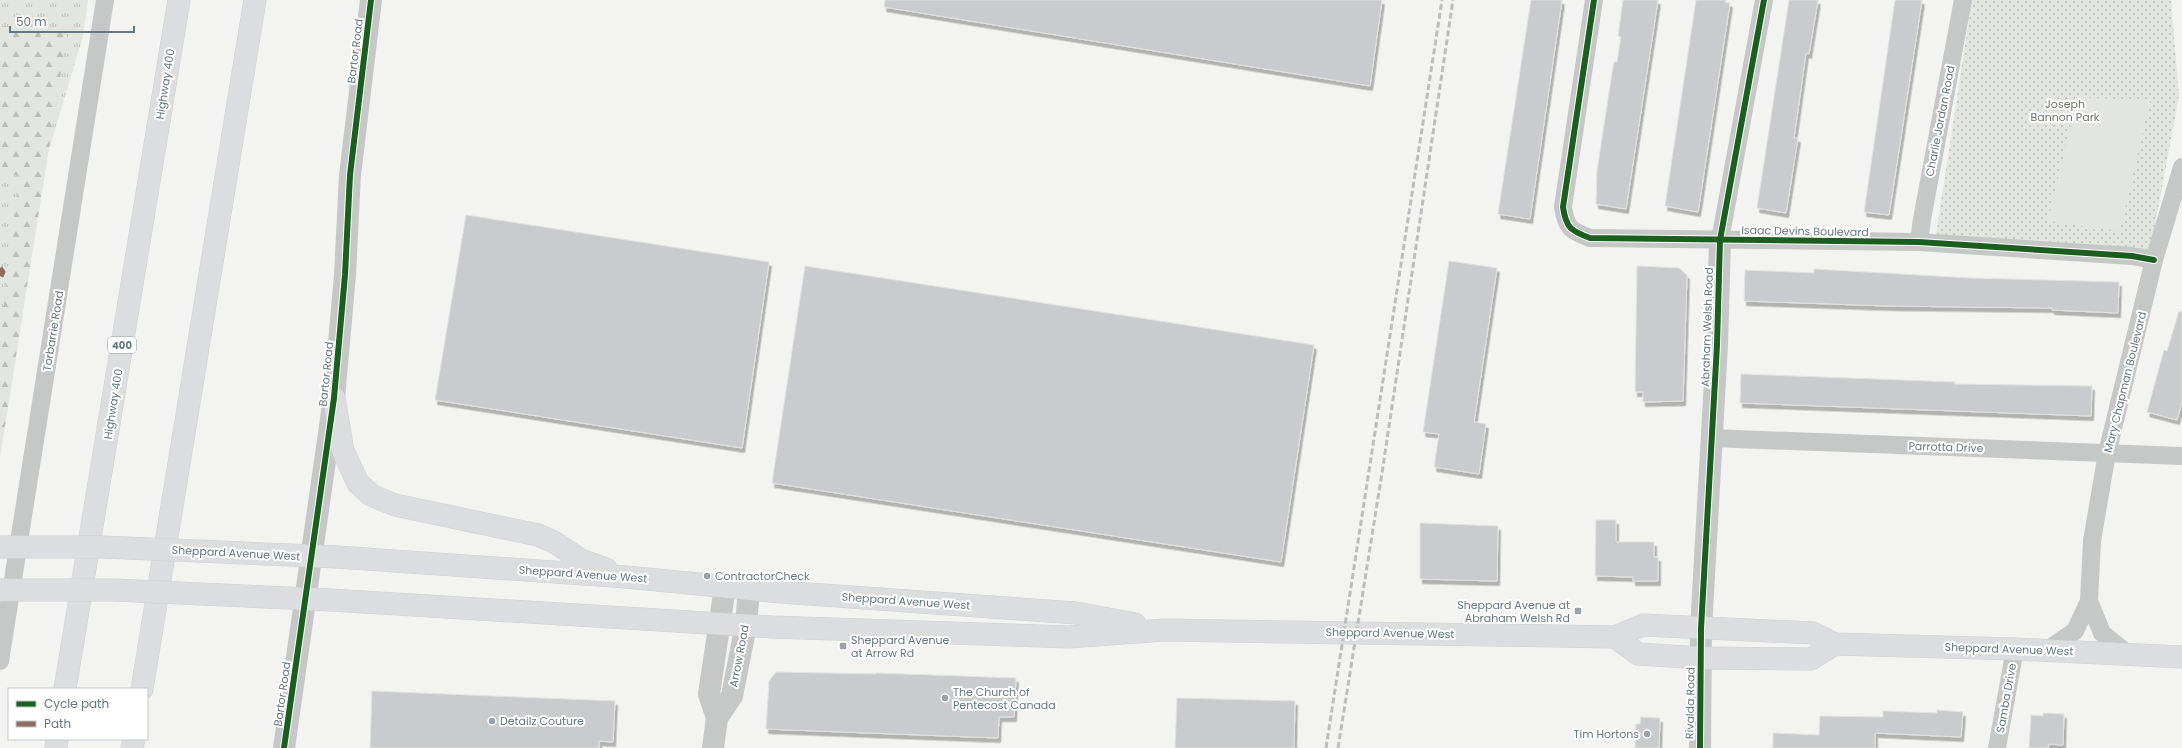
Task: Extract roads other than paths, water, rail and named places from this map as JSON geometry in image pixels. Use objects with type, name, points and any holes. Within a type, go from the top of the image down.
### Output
[{"type":"main road","name":"Highway 400","points":[[65,688],[179,0]]},
{"type":"main road","points":[[142,688],[255,0]]},
{"type":"main road","points":[[334,398],[343,451],[358,483],[371,495],[395,505],[538,535],[554,542],[581,560],[626,577]]},
{"type":"main road","name":"Sheppard Avenue West","points":[[0,547],[103,547],[337,558],[626,577],[725,587],[1076,613],[1164,630]]},
{"type":"main road","name":"Sheppard Avenue West","points":[[0,590],[123,590],[331,600],[746,625],[1069,637],[1164,630],[1615,637],[1643,625],[1701,629],[1813,633],[1835,644],[2046,650],[2182,657]]},
{"type":"main road","points":[[1615,637],[1638,654],[1701,658],[1811,659],[1835,644]]},
{"type":"street","name":"Torbarrie Road","points":[[0,661],[105,0]]},
{"type":"street","name":"Bartor Road","points":[[284,748],[334,398],[345,275],[350,175],[371,0]]},
{"type":"street","name":"Isaac Devins Boulevard","points":[[1594,0],[1562,207],[1565,221],[1571,229],[1590,238],[1919,242],[2132,256],[2154,260]]},
{"type":"street","name":"Abraham Welsh Road","points":[[1701,658],[1701,629],[1717,345],[1720,240],[1764,0]]},
{"type":"street","name":"Charlie Jordan Road","points":[[1919,242],[1963,0]]},
{"type":"street","name":"Mary Chapman Boulevard","points":[[2046,650],[2075,631],[2089,601],[2092,541],[2107,453],[2154,260],[2182,167]]},
{"type":"street","name":"Parrotta Drive","points":[[1711,438],[2182,456]]},
{"type":"street","name":"Arrow Road","points":[[713,748],[717,718],[709,694],[725,587]]},
{"type":"street","name":"Arrow Road","points":[[717,718],[732,696],[746,625],[748,588]]},
{"type":"street","name":"Mary Chapman Boulevard","points":[[2089,601],[2102,633],[2129,655]]},
{"type":"street","name":"Samba Drive","points":[[1997,748],[2015,649]]},
{"type":"street","name":"Rivalda Road","points":[[1700,748],[1701,658]]},
{"type":"railway","points":[[1326,748],[1442,0]]},
{"type":"railway","points":[[1338,748],[1382,473],[1453,0]]},
{"type":"place","name":"ContractorCheck","points":[[707,576]]},
{"type":"place","name":"Sheppard Avenue at Abraham Welsh Rd","points":[[1578,611]]},
{"type":"place","name":"Sheppard Avenue at Arrow Rd","points":[[843,646]]},
{"type":"place","name":"The Church of Pentecost Canada","points":[[945,698]]},
{"type":"place","name":"Detailz Couture","points":[[492,721]]},
{"type":"place","name":"Tim Hortons","points":[[1647,734]]},
{"type":"park label","name":"Joseph Bannon Park","points":[[2065,110]]}]
